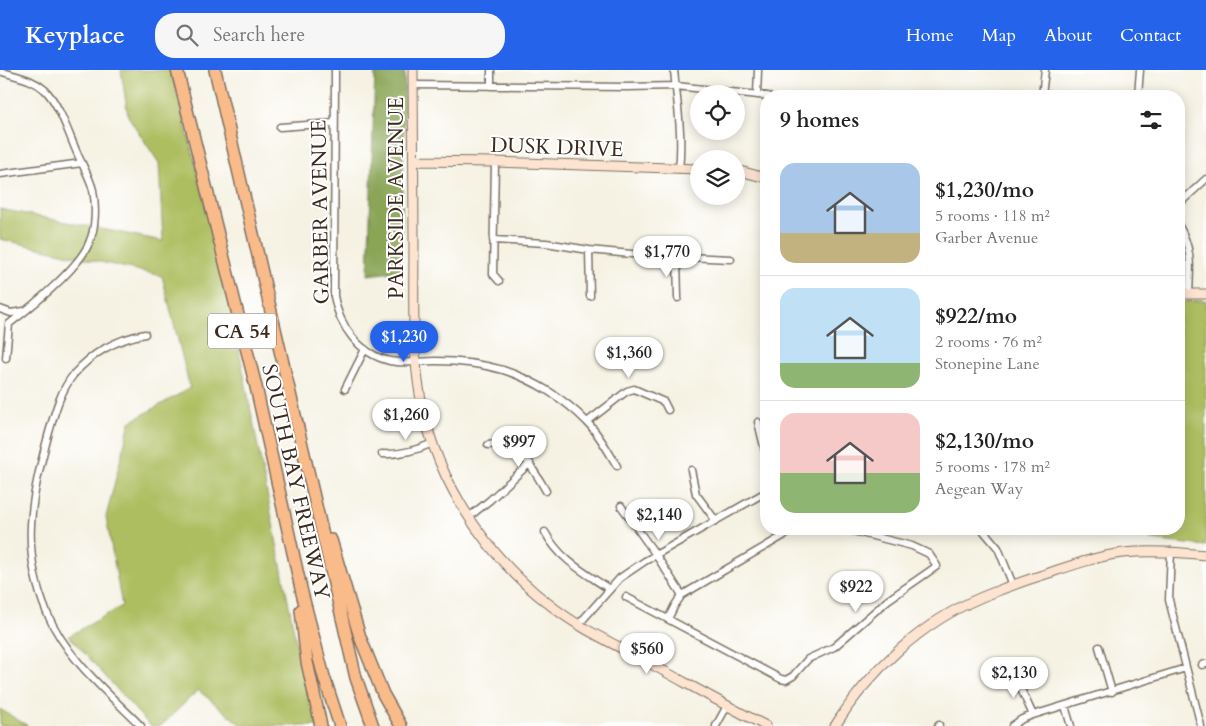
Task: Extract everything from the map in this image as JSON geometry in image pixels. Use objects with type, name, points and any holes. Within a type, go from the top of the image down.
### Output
[{"type":"highway","name":"SOUTH BAY FREEWAY","points":[[177,70],[256,387],[302,593],[324,677],[340,726]]},
{"type":"highway","name":"SOUTH BAY FREEWAY","points":[[215,70],[356,678],[373,726]]},
{"type":"highway","points":[[302,448],[360,637],[383,694],[400,726]]},
{"type":"highway","points":[[302,593],[301,617],[307,662],[321,726]]},
{"type":"main road","name":"PARKSIDE AVENUE","points":[[413,70],[414,332],[416,361],[423,406],[432,443],[455,496],[468,517],[522,581],[554,608],[579,624],[766,726]]},
{"type":"main road","name":"DUSK DRIVE","points":[[414,161],[690,169]]},
{"type":"main road","points":[[745,172],[760,176]]},
{"type":"main road","points":[[1185,294],[1206,294]]},
{"type":"main road","points":[[836,726],[850,704],[867,684],[908,643],[965,605],[1013,585],[1097,558],[1121,553],[1171,551],[1206,555]]},
{"type":"street","name":"GARBER AVENUE","points":[[335,70],[334,296],[337,311],[344,326],[365,349],[392,361],[436,361],[474,364],[505,371],[544,389],[587,422],[617,466]]},
{"type":"street","points":[[491,70],[491,86]]},
{"type":"street","points":[[674,70],[680,124],[681,151],[679,169]]},
{"type":"street","points":[[757,95],[758,70]]},
{"type":"street","points":[[1043,90],[1045,70]]},
{"type":"street","points":[[1138,90],[1140,70]]},
{"type":"street","points":[[0,71],[32,81],[45,91],[55,104],[92,188],[95,206],[92,236],[78,262],[27,310],[9,324],[6,358]]},
{"type":"street","points":[[413,85],[676,86],[760,95]]},
{"type":"street","points":[[280,127],[334,123]]},
{"type":"street","points":[[495,162],[493,274],[499,281]]},
{"type":"street","points":[[0,174],[82,163]]},
{"type":"street","points":[[1185,198],[1206,179]]},
{"type":"street","points":[[1185,237],[1191,258],[1189,294]]},
{"type":"street","points":[[493,240],[546,243],[589,250],[731,259]]},
{"type":"street","points":[[589,250],[590,296]]},
{"type":"street","points":[[677,257],[678,298]]},
{"type":"street","points":[[0,309],[11,313],[27,310]]},
{"type":"street","points":[[141,726],[84,670],[67,649],[54,626],[43,602],[35,576],[31,550],[30,523],[36,483],[53,419],[68,382],[88,360],[105,348],[125,339],[145,334]]},
{"type":"street","points":[[345,389],[365,349]]},
{"type":"street","points":[[587,422],[627,390],[634,388],[664,402],[668,410]]},
{"type":"street","points":[[758,422],[760,430]]},
{"type":"street","points":[[382,454],[419,449],[432,443]]},
{"type":"street","points":[[488,445],[506,445],[523,454],[546,491]]},
{"type":"street","points":[[468,517],[530,464]]},
{"type":"street","points":[[691,470],[696,494],[716,521]]},
{"type":"street","points":[[579,624],[620,578],[645,560],[760,495]]},
{"type":"street","points":[[621,506],[682,595]]},
{"type":"street","points":[[545,532],[552,546],[567,560],[609,589]]},
{"type":"street","points":[[668,619],[682,595],[786,535]]},
{"type":"street","points":[[626,597],[786,680],[793,676],[808,658],[834,647],[888,600],[937,566],[929,554],[912,546],[867,535]]},
{"type":"street","points":[[987,535],[998,548],[1013,585]]},
{"type":"street","points":[[1171,551],[1169,600],[1201,726]]},
{"type":"street","points":[[1099,647],[1112,692]]},
{"type":"street","points":[[1012,726],[1022,719],[1033,715],[1186,668]]},
{"type":"street","points":[[1014,674],[1033,715]]},
{"type":"street","points":[[716,726],[728,706]]},
{"type":"street","points":[[1065,706],[1071,726]]},
{"type":"green space","points":[[121,70],[171,70],[225,278],[300,662],[318,726],[242,726],[198,690],[161,726],[150,726],[69,636],[122,606],[106,517],[130,422],[190,388],[162,276],[0,239],[0,209],[163,241],[159,163],[128,116]]},
{"type":"green space","points":[[375,70],[405,70],[401,271],[368,275]]},
{"type":"green space","points":[[1206,300],[1206,546],[1151,540],[1151,535],[1185,535],[1185,302]]},
{"type":"green space","points":[[0,709],[28,726],[0,726]]}]
